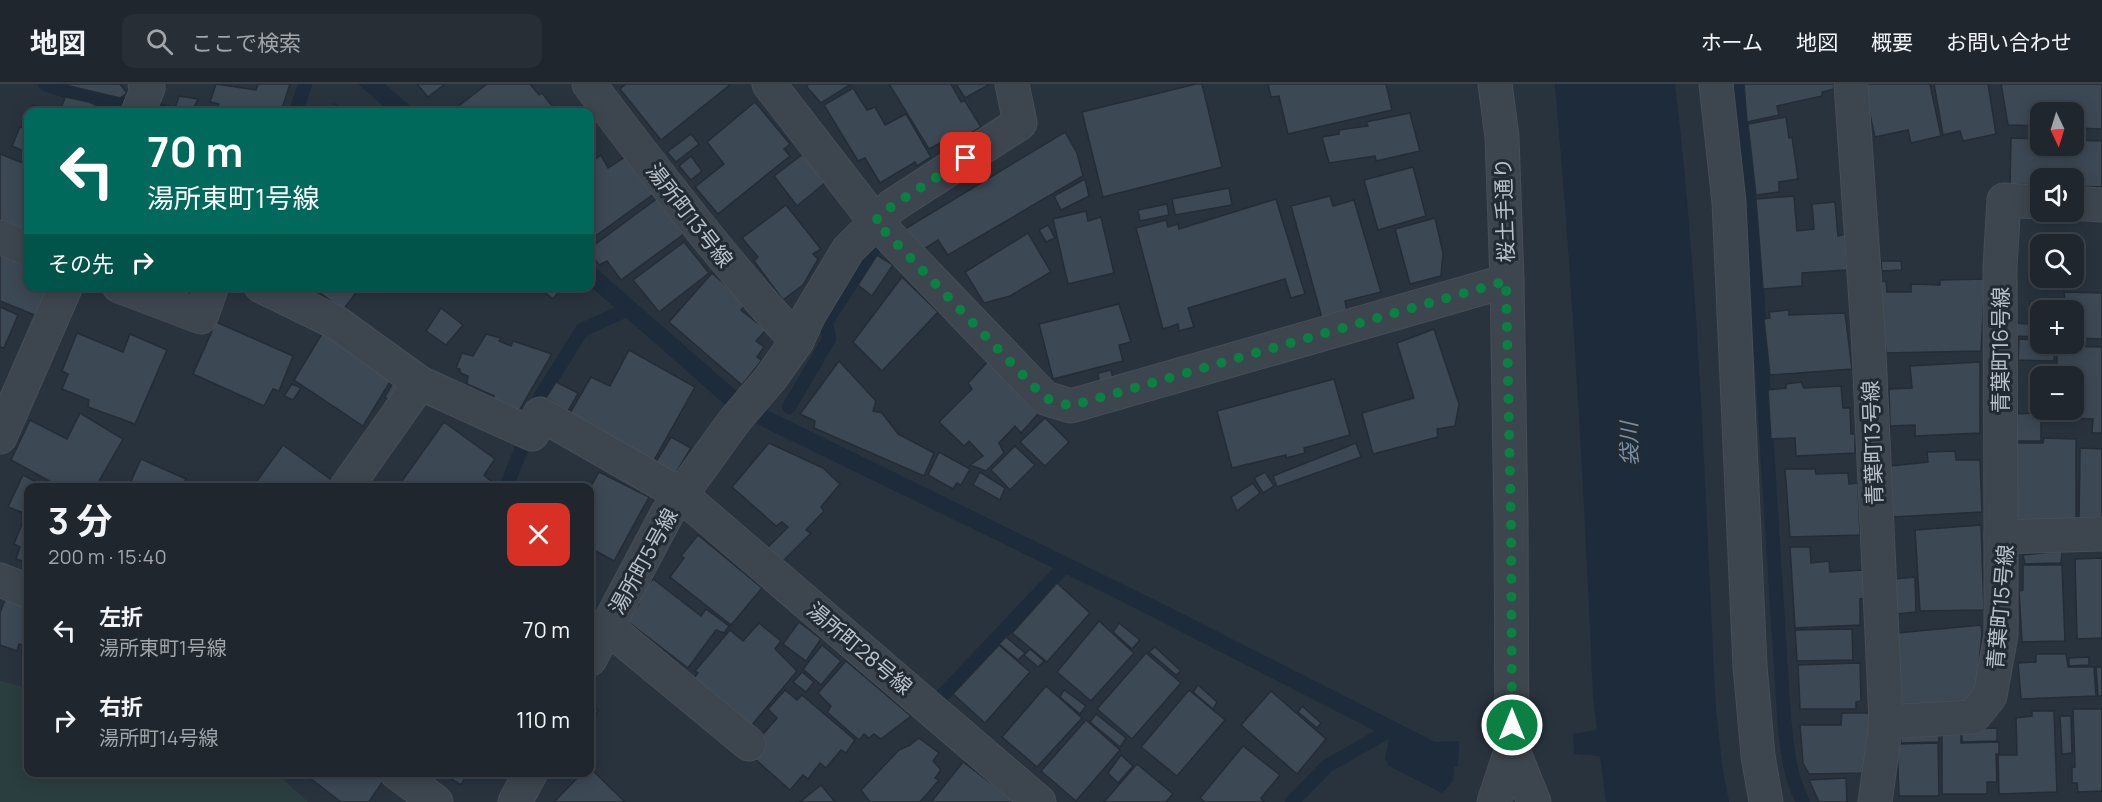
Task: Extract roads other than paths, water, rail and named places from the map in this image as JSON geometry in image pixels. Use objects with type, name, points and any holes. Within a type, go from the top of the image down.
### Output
[{"type":"street","points":[[140,108],[148,88],[145,84]]},
{"type":"street","name":"湯所町13号線","points":[[589,84],[710,242],[797,342]]},
{"type":"street","points":[[769,84],[875,221],[1045,398],[1071,406],[1506,281]]},
{"type":"street","name":"湯所町5号線","points":[[594,651],[667,514],[797,342],[809,315],[848,250],[892,206],[1020,123],[1012,84]]},
{"type":"street","name":"桜土手通り","points":[[1494,802],[1512,748],[1506,281],[1502,137],[1495,84]]},
{"type":"street","points":[[1716,84],[1729,202],[1750,666],[1758,756],[1766,802]]},
{"type":"street","name":"青葉町13号線","points":[[1851,84],[1868,331],[1886,722],[1875,802]]},
{"type":"street","name":"青葉町16号線","points":[[2001,537],[2000,267],[2004,200],[2030,201]]},
{"type":"street","points":[[2084,204],[2102,205]]},
{"type":"street","points":[[0,237],[24,247]]},
{"type":"street","points":[[0,437],[64,291]]},
{"type":"street","points":[[132,291],[201,317],[210,291]]},
{"type":"street","points":[[271,291],[337,323],[420,383],[350,483]]},
{"type":"street","name":"湯所町28号線","points":[[420,383],[532,434],[540,414],[680,494],[1039,802]]},
{"type":"street","name":"青葉町15号線","points":[[1886,722],[1973,717],[1990,696],[2001,634],[2001,537],[2102,534]]},
{"type":"street","points":[[0,580],[24,589]]},
{"type":"street","points":[[606,626],[749,744]]},
{"type":"street","points":[[1512,748],[1534,802]]},
{"type":"street","points":[[403,777],[436,802]]},
{"type":"street","points":[[515,802],[528,777]]},
{"type":"water","points":[[358,84],[385,84],[412,108],[385,108]]},
{"type":"water","name":"袋川","points":[[1555,84],[1675,84],[1696,319],[1716,710],[1729,802],[1606,802],[1600,756],[1574,754],[1573,734],[1597,730],[1593,697],[1573,314]]},
{"type":"water","points":[[594,266],[740,394],[769,411],[1153,599],[1435,742],[1459,741],[1458,767],[1454,767],[1453,781],[1442,793],[1389,766],[1385,759],[1389,738],[1117,599],[730,409],[594,290]]},
{"type":"waterway","points":[[45,84],[90,97],[147,108]]},
{"type":"waterway","points":[[297,108],[305,84]]},
{"type":"waterway","points":[[1738,84],[1755,257],[1784,717],[1792,771],[1803,802]]},
{"type":"waterway","points":[[789,407],[829,339],[826,322],[880,239]]},
{"type":"waterway","points":[[531,412],[582,330],[624,311]]},
{"type":"waterway","points":[[508,483],[525,439],[526,430]]},
{"type":"waterway","points":[[939,699],[1062,569]]},
{"type":"waterway","points":[[1292,802],[1327,766],[1385,733]]}]
